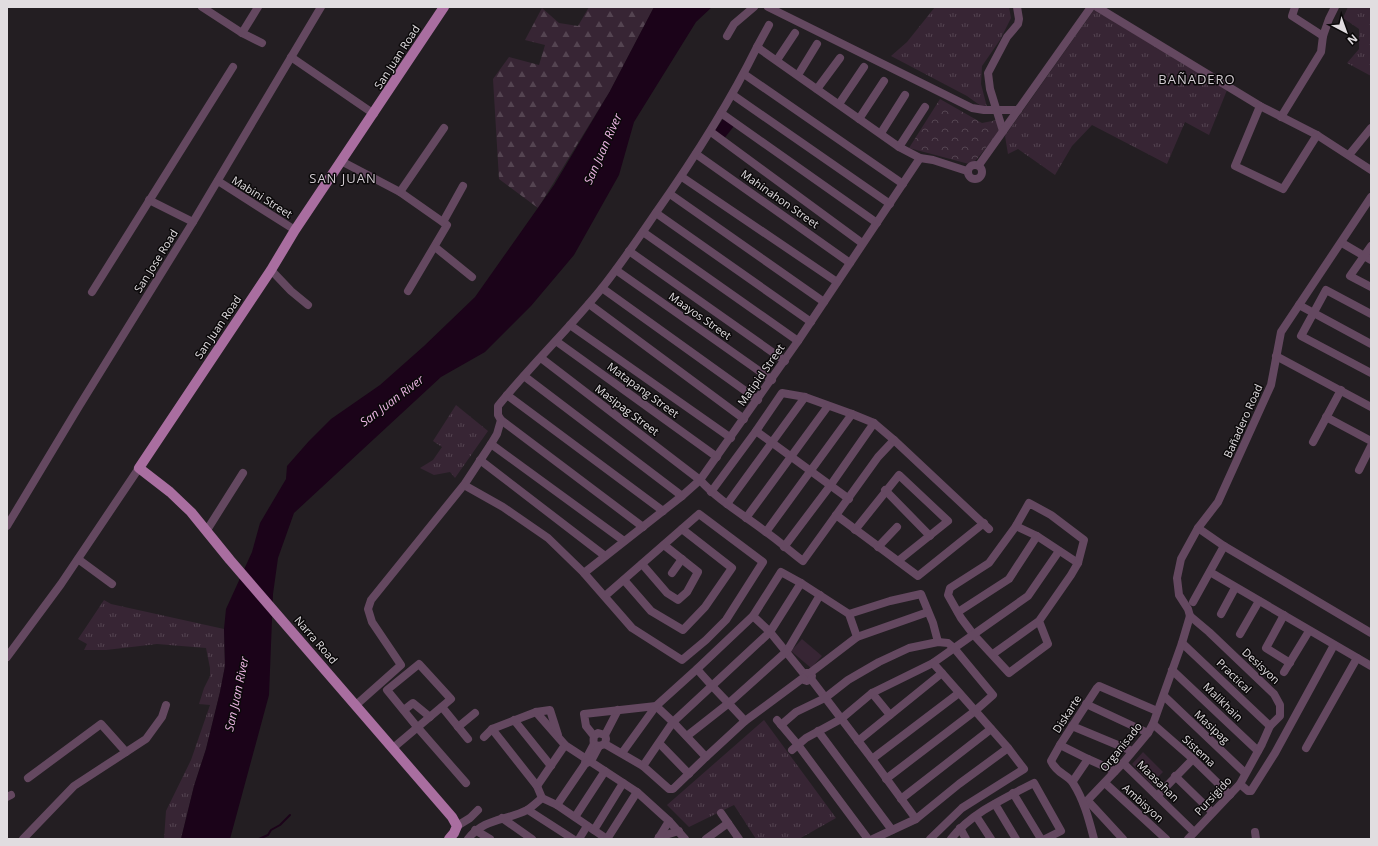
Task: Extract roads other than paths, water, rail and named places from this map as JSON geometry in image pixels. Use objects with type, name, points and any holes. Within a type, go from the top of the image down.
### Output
[{"type":"main road","name":"San Juan Road","points":[[139,468],[271,270],[295,230],[374,114],[444,7]]},
{"type":"main road","name":"Narra Road","points":[[139,468],[175,497],[207,530],[230,560],[452,817],[457,826]]},
{"type":"main road","points":[[449,839],[457,826]]},
{"type":"street","points":[[202,7],[242,33],[262,43]]},
{"type":"street","points":[[242,33],[258,7]]},
{"type":"street","name":"San Jose Road","points":[[7,526],[218,181],[321,7]]},
{"type":"street","points":[[727,36],[734,24],[754,7]]},
{"type":"street","points":[[768,7],[972,108],[984,110],[1018,110]]},
{"type":"street","points":[[1003,131],[990,89],[988,73],[1008,37],[1018,24],[1019,19],[1017,7]]},
{"type":"street","points":[[979,166],[1091,7]]},
{"type":"street","points":[[1097,7],[1260,106],[1317,135],[1370,168]]},
{"type":"street","points":[[1296,7],[1292,16],[1323,36]]},
{"type":"street","points":[[1281,117],[1320,52],[1323,36],[1329,18],[1335,7]]},
{"type":"street","points":[[643,527],[501,420],[498,415],[498,406],[602,288],[670,194],[733,95],[768,25]]},
{"type":"street","points":[[778,60],[795,33]]},
{"type":"street","points":[[798,75],[817,44]]},
{"type":"street","points":[[757,47],[778,60],[899,147],[920,158],[933,160],[967,170]]},
{"type":"street","points":[[291,57],[374,114]]},
{"type":"street","points":[[818,89],[840,58]]},
{"type":"street","points":[[92,292],[233,67]]},
{"type":"street","points":[[839,104],[864,67]]},
{"type":"street","points":[[744,74],[903,184]]},
{"type":"street","points":[[860,119],[884,82]]},
{"type":"street","points":[[733,95],[890,204]]},
{"type":"street","points":[[881,133],[904,95]]},
{"type":"street","points":[[1260,106],[1235,166],[1282,190],[1317,135]]},
{"type":"street","points":[[899,147],[925,108]]},
{"type":"street","points":[[722,113],[877,223]]},
{"type":"street","points":[[400,192],[444,128]]},
{"type":"street","points":[[1349,155],[1371,128]]},
{"type":"street","points":[[710,132],[862,243]]},
{"type":"street","name":"Mahinahon Street","points":[[696,154],[850,263]]},
{"type":"street","name":"Matipid Street","points":[[584,573],[682,496],[700,480],[785,361],[862,243],[920,158]]},
{"type":"street","points":[[341,161],[400,192],[447,225],[408,291]]},
{"type":"street","points":[[967,170],[972,165],[979,166]]},
{"type":"street","points":[[967,170],[970,177],[974,179],[979,178],[982,172],[979,166]]},
{"type":"street","points":[[682,177],[837,282]]},
{"type":"street","name":"Mabini Street","points":[[218,181],[295,230]]},
{"type":"street","points":[[443,222],[463,186]]},
{"type":"street","points":[[670,194],[824,302]]},
{"type":"street","name":"Bañadero Road","points":[[1190,616],[1180,595],[1177,578],[1181,559],[1198,528],[1218,502],[1271,385],[1281,332],[1342,243],[1371,197]]},
{"type":"street","points":[[149,200],[193,222]]},
{"type":"street","points":[[656,213],[811,322]]},
{"type":"street","points":[[643,232],[798,341]]},
{"type":"street","points":[[1342,243],[1368,258]]},
{"type":"street","points":[[1371,246],[1368,258],[1350,276],[1371,287]]},
{"type":"street","points":[[434,247],[472,277]]},
{"type":"street","points":[[629,251],[785,361]]},
{"type":"street","points":[[271,270],[291,291],[308,305]]},
{"type":"street","name":"Maayos Street","points":[[616,270],[772,380]]},
{"type":"street","points":[[602,288],[758,400]]},
{"type":"street","points":[[1371,314],[1326,290],[1301,336],[1371,373]]},
{"type":"street","points":[[589,304],[744,419]]},
{"type":"street","points":[[1299,306],[1371,344]]},
{"type":"street","points":[[570,325],[731,438]]},
{"type":"street","name":"Matapang Street","points":[[556,341],[717,457]]},
{"type":"street","points":[[1276,356],[1371,406]]},
{"type":"street","name":"Masipag Street","points":[[541,358],[700,480],[711,492],[803,561],[836,515]]},
{"type":"street","points":[[524,376],[682,496]]},
{"type":"street","points":[[1313,442],[1341,390]]},
{"type":"street","points":[[711,492],[782,393],[805,397],[852,414],[874,423],[894,440],[986,526],[918,576],[836,515],[878,457],[894,440]]},
{"type":"street","points":[[507,394],[662,511]]},
{"type":"street","points":[[727,504],[805,397]]},
{"type":"street","points":[[746,518],[828,406]]},
{"type":"street","points":[[766,532],[852,414]]},
{"type":"street","points":[[1326,417],[1371,441]]},
{"type":"street","points":[[501,420],[497,434],[464,485],[503,507],[548,538],[584,573],[632,628],[682,660],[706,640],[726,620],[763,562],[699,514],[605,596]]},
{"type":"street","points":[[784,547],[830,486],[874,423]]},
{"type":"street","points":[[756,431],[849,499]]},
{"type":"street","points":[[491,444],[624,541]]},
{"type":"street","points":[[1359,470],[1371,446]]},
{"type":"street","points":[[480,460],[605,556]]},
{"type":"street","name":"San Juan Road","points":[[7,657],[61,584],[139,468]]},
{"type":"street","points":[[207,530],[243,474]]},
{"type":"street","points":[[855,530],[885,490],[899,475],[948,521],[898,561]]},
{"type":"street","points":[[356,705],[401,664],[372,622],[368,609],[371,600],[463,486]]},
{"type":"street","points":[[885,490],[930,536]]},
{"type":"street","points":[[993,654],[1040,621],[1078,563],[1084,540],[1051,515],[1029,503],[1016,526],[989,563],[950,588],[948,595],[961,618],[973,634],[1009,673],[1048,644],[1040,621]]},
{"type":"street","points":[[1016,526],[1036,536],[1078,563]]},
{"type":"street","points":[[878,546],[897,527]]},
{"type":"street","points":[[1198,528],[1224,546],[1370,631]]},
{"type":"street","points":[[624,580],[650,611],[682,630],[705,606],[732,568],[682,529]]},
{"type":"street","points":[[958,612],[1008,580],[1036,536]]},
{"type":"street","points":[[642,564],[666,593],[678,600],[687,592],[698,572],[664,545]]},
{"type":"street","points":[[1193,602],[1224,546]]},
{"type":"street","points":[[795,747],[806,738],[841,719],[872,692],[933,663],[1028,596],[1060,551]]},
{"type":"street","points":[[78,559],[112,584]]},
{"type":"street","points":[[672,573],[682,559]]},
{"type":"street","points":[[622,753],[656,706],[753,616],[781,572],[849,614],[857,637]]},
{"type":"street","points":[[1210,572],[1235,588],[1371,666]]},
{"type":"street","points":[[643,766],[673,722],[770,632],[801,583]]},
{"type":"street","points":[[1220,614],[1235,588]]},
{"type":"street","points":[[849,614],[890,601],[921,594],[933,623],[938,642]]},
{"type":"street","points":[[688,736],[729,703],[787,651],[820,596]]},
{"type":"street","points":[[1240,634],[1259,601]]},
{"type":"street","points":[[706,757],[688,736],[656,706],[584,714],[586,726],[598,742],[622,753],[643,766],[671,790],[745,721],[857,637],[928,612]]},
{"type":"street","points":[[1284,615],[1266,648],[1290,663]]},
{"type":"street","points":[[753,616],[787,651],[825,698],[916,819]]},
{"type":"street","name":"Organisado","points":[[1086,802],[1123,763],[1148,733],[1164,696],[1190,616]]},
{"type":"street","name":"Desisyon","points":[[1190,616],[1209,632],[1274,694],[1280,705],[1280,716],[1270,726],[1260,747]]},
{"type":"street","points":[[1284,672],[1309,631]]},
{"type":"street","points":[[868,839],[795,747],[779,723],[796,712],[825,698],[848,680],[879,662],[909,648],[938,642],[948,644],[954,648],[993,695],[975,711],[886,778]]},
{"type":"street","name":"Practical","points":[[1182,643],[1270,726]]},
{"type":"street","points":[[1240,784],[1248,791],[1251,791],[1275,753],[1334,645]]},
{"type":"street","points":[[1306,748],[1357,658]]},
{"type":"street","points":[[930,839],[962,808],[1024,769],[1008,748],[933,663]]},
{"type":"street","points":[[393,748],[418,728],[451,699],[419,664],[387,690],[418,728],[466,783]]},
{"type":"street","points":[[697,669],[745,721]]},
{"type":"street","name":"Malikhain","points":[[1172,670],[1260,747],[1275,753]]},
{"type":"street","points":[[858,741],[942,674]]},
{"type":"street","name":"Diskarte","points":[[1086,802],[1072,781],[1058,771],[1051,761],[1097,688],[1102,686],[1157,711]]},
{"type":"street","points":[[872,692],[890,715]]},
{"type":"street","points":[[872,759],[959,692]]},
{"type":"street","name":"Masipag","points":[[1164,696],[1245,773]]},
{"type":"street","points":[[404,710],[413,703],[430,717]]},
{"type":"street","points":[[1086,704],[1148,733]]},
{"type":"street","points":[[23,839],[74,786],[146,739],[162,717],[166,705]]},
{"type":"street","points":[[442,707],[468,739]]},
{"type":"street","points":[[484,737],[492,729],[514,720],[536,712],[550,710],[559,738]]},
{"type":"street","points":[[557,805],[598,742],[598,733],[605,735],[618,710]]},
{"type":"street","points":[[536,712],[565,745],[587,761],[637,792],[669,821],[686,839]]},
{"type":"street","points":[[458,727],[475,713]]},
{"type":"street","points":[[514,720],[551,766]]},
{"type":"street","points":[[28,778],[101,724],[126,752]]},
{"type":"street","name":"Sistema","points":[[1153,724],[1193,759],[1230,795]]},
{"type":"street","points":[[1072,726],[1132,751]]},
{"type":"street","points":[[492,729],[537,786],[542,798],[557,805],[607,839],[637,792]]},
{"type":"street","points":[[901,799],[991,729]]},
{"type":"street","points":[[818,731],[892,830]]},
{"type":"street","points":[[658,744],[689,774]]},
{"type":"street","points":[[537,786],[565,745]]},
{"type":"street","points":[[1060,745],[1115,771]]},
{"type":"street","name":"Pursigido","points":[[1188,839],[1240,784],[1260,747]]},
{"type":"street","points":[[873,839],[916,819],[959,784],[1008,748]]},
{"type":"street","points":[[1072,781],[1088,759]]},
{"type":"street","points":[[1157,796],[1193,759]]},
{"type":"street","name":"Maasahan","points":[[1123,763],[1194,832]]},
{"type":"street","points":[[575,817],[605,771]]},
{"type":"street","points":[[1175,776],[1212,812]]},
{"type":"street","points":[[579,839],[591,828],[623,783]]},
{"type":"street","points":[[951,839],[960,828],[976,816],[1013,793],[1034,783],[1061,831],[1045,839]]},
{"type":"street","name":"Ambisyon","points":[[1105,783],[1166,839]]},
{"type":"street","points":[[1013,793],[1041,839]]},
{"type":"street","points":[[468,839],[475,830],[485,824],[528,810],[542,798]]},
{"type":"street","points":[[1086,802],[1094,839]]},
{"type":"street","points":[[1086,802],[1123,839]]},
{"type":"street","points":[[995,804],[1016,839]]},
{"type":"street","points":[[457,826],[470,818],[478,810]]},
{"type":"street","points":[[528,810],[573,839]]},
{"type":"street","points":[[721,813],[739,839]]},
{"type":"street","points":[[976,816],[991,839]]},
{"type":"street","points":[[502,818],[532,839]]},
{"type":"street","points":[[658,838],[669,821]]},
{"type":"street","points":[[710,838],[728,823]]},
{"type":"street","points":[[960,828],[966,839]]},
{"type":"street","points":[[475,830],[490,839]]},
{"type":"street","points":[[658,838],[679,831]]},
{"type":"water","name":"San Juan River","points":[[654,7],[712,7],[696,22],[634,122],[619,175],[574,255],[531,306],[485,352],[441,377],[294,513],[278,558],[273,594],[269,695],[230,839],[181,839],[220,692],[225,666],[224,629],[226,609],[252,552],[260,523],[286,479],[287,466],[331,419],[380,385],[424,346],[475,297],[554,185],[610,91]]},
{"type":"water","points":[[723,119],[734,126],[723,140],[713,133]]},
{"type":"waterway","points":[[259,839],[268,835],[271,830],[280,825],[290,815]]},
{"type":"district","name":"BAÑADERO","points":[[1197,79]]},
{"type":"district","name":"SAN JUAN","points":[[343,178]]}]
